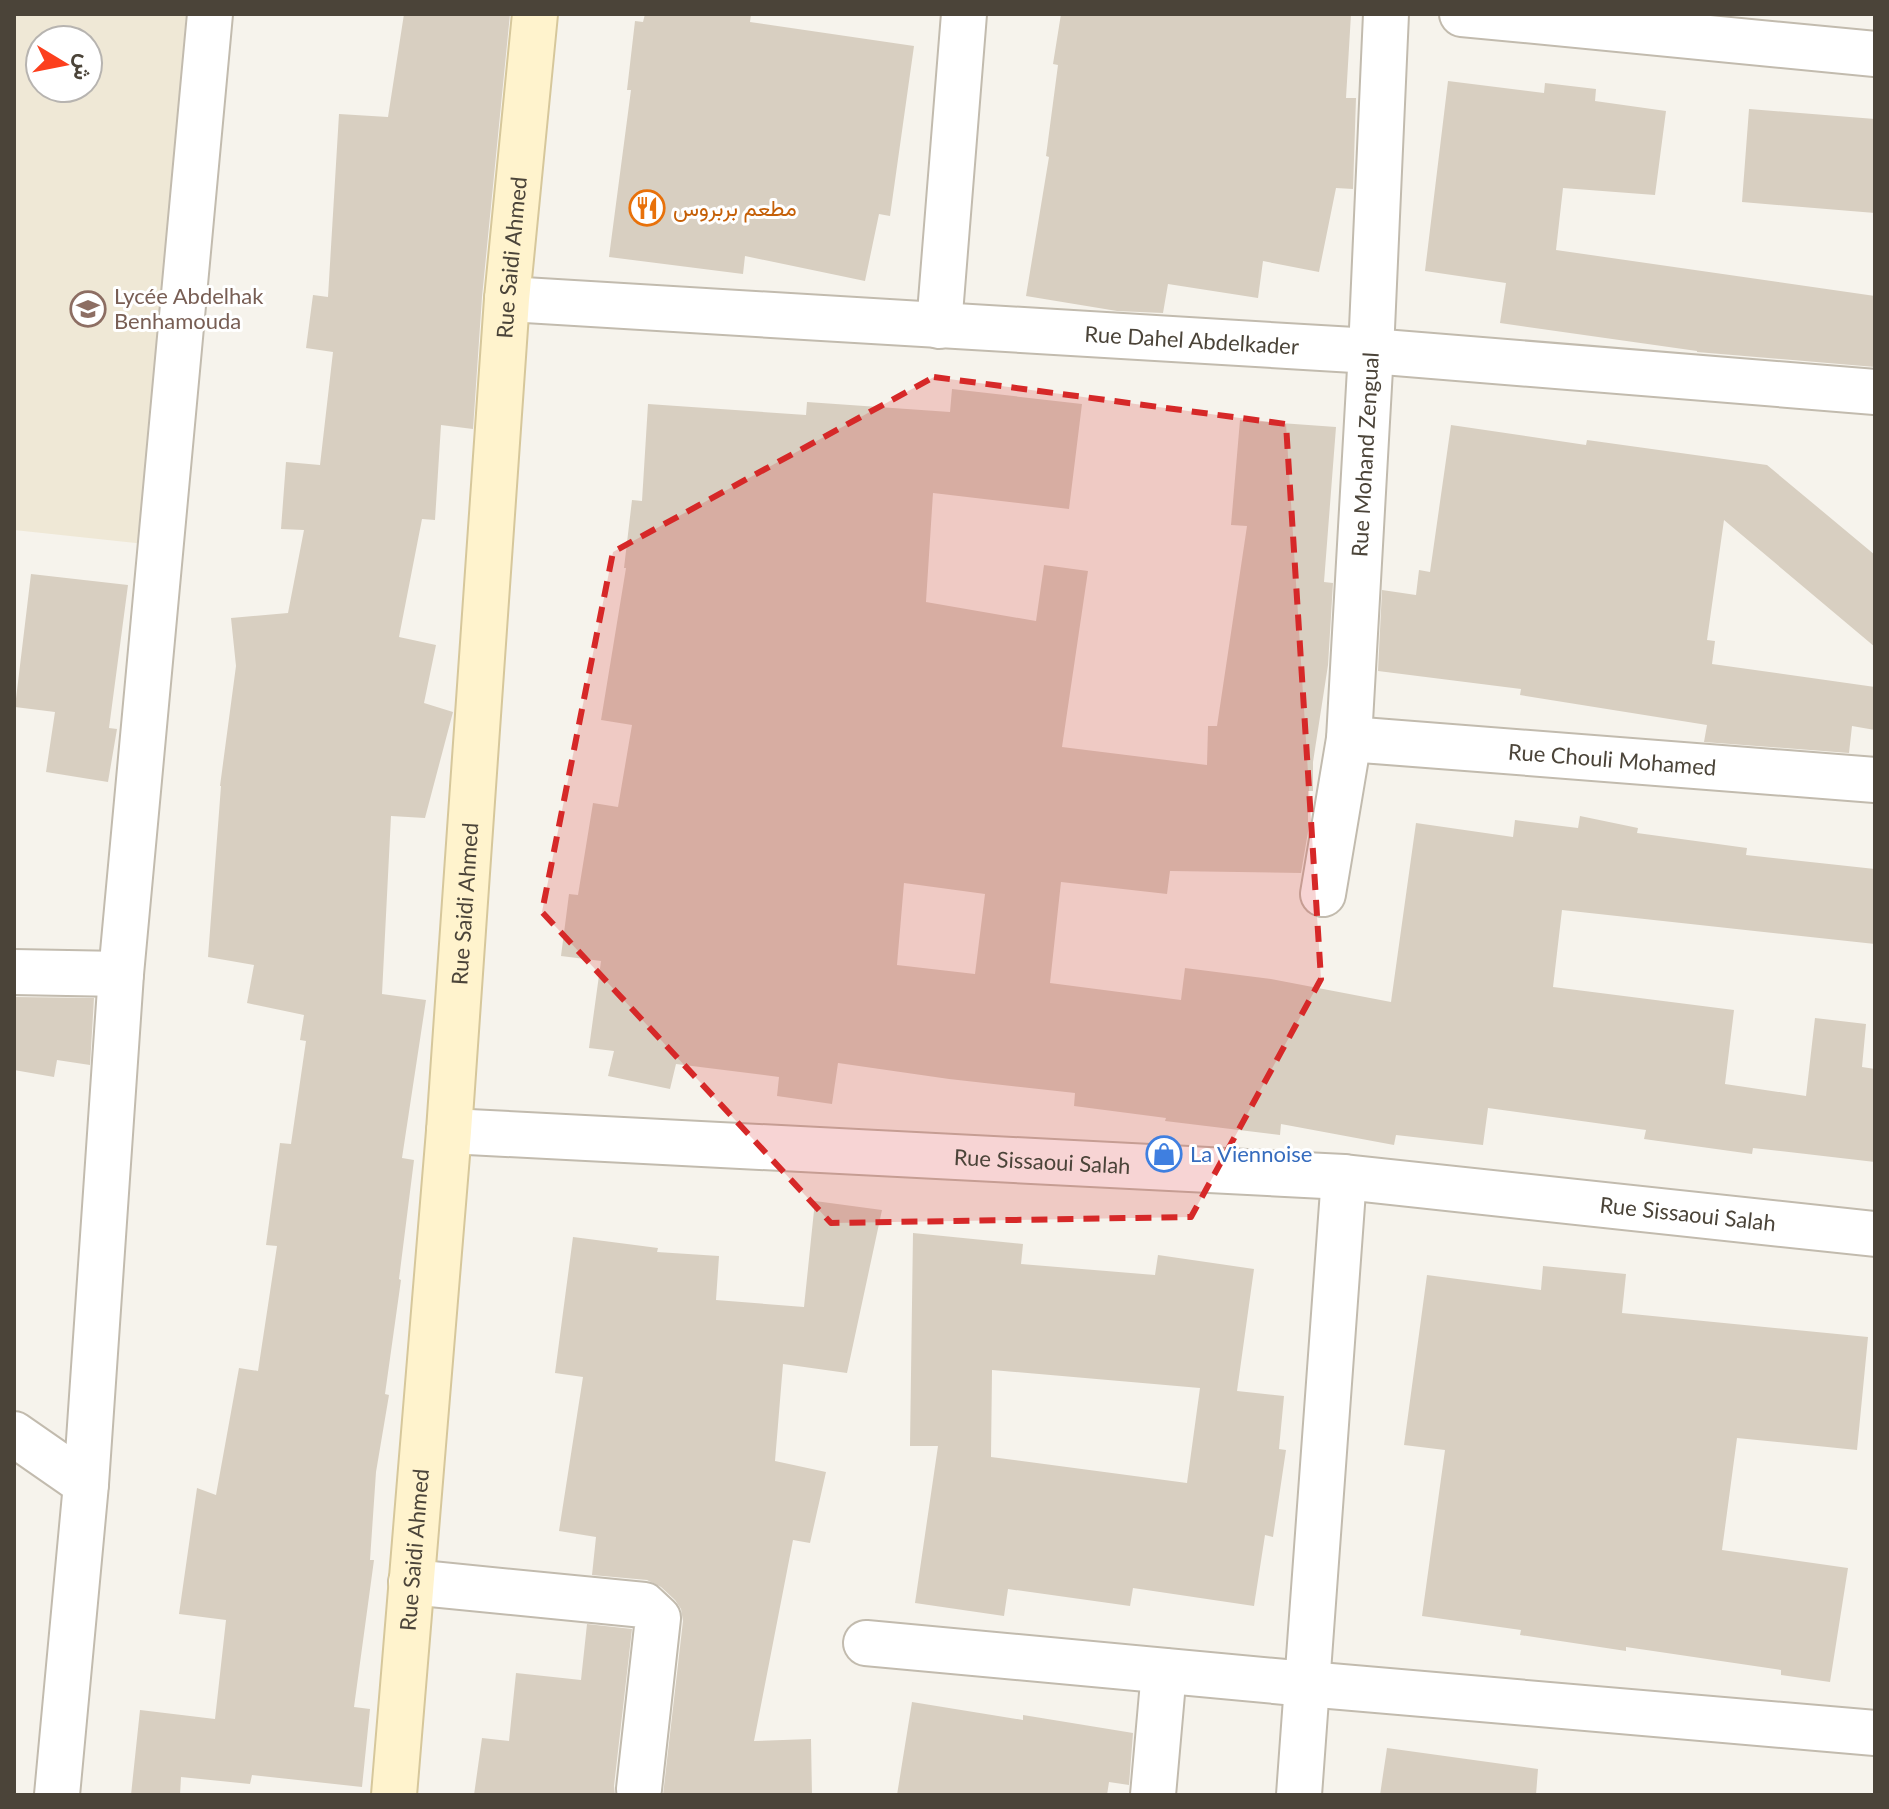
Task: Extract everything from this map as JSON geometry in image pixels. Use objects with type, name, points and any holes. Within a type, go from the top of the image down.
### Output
[{"type":"street","points":[[57,1795],[86,1484],[121,974],[210,14]]},
{"type":"street","name":"Rue Saidi Ahmed","points":[[394,1795],[449,1131],[507,299],[535,14]]},
{"type":"street","points":[[939,326],[964,14]]},
{"type":"street","name":"Rue Mohand Zengual","points":[[1323,894],[1349,739],[1386,14]]},
{"type":"street","points":[[1462,14],[1875,54]]},
{"type":"street","name":"Rue Dahel Abdelkader","points":[[507,299],[1371,351],[1875,392]]},
{"type":"street","name":"Rue Chouli Mohamed","points":[[1349,739],[1875,780]]},
{"type":"street","points":[[14,972],[121,974]]},
{"type":"street","name":"Rue Sissaoui Salah","points":[[449,1131],[1344,1177],[1875,1234]]},
{"type":"street","points":[[1299,1795],[1344,1177]]},
{"type":"street","points":[[14,1434],[86,1484]]},
{"type":"street","points":[[411,1582],[644,1605],[658,1618],[639,1789]]},
{"type":"street","points":[[866,1643],[1875,1733]]},
{"type":"street","points":[[1153,1795],[1164,1671]]},
{"type":"highlighted area","points":[[934,377],[1286,424],[1321,979],[1191,1217],[831,1223],[542,912],[613,552]]},
{"type":"shaded area","name":"Lycée Abdelhak Benhamouda","points":[[14,14],[186,14],[145,544],[14,530]]},
{"type":"building","points":[[404,14],[510,14],[482,297],[473,429],[441,425],[435,520],[422,519],[399,637],[436,645],[424,703],[453,712],[425,818],[391,816],[382,994],[426,1000],[402,1158],[414,1160],[385,1394],[389,1395],[376,1472],[370,1560],[374,1560],[354,1707],[370,1709],[362,1787],[252,1775],[250,1784],[181,1777],[180,1795],[131,1795],[140,1710],[215,1719],[226,1620],[179,1614],[197,1488],[216,1495],[239,1368],[258,1371],[277,1246],[266,1245],[280,1143],[291,1144],[306,1041],[300,1040],[304,1015],[247,1003],[254,965],[208,957],[220,786],[236,666],[231,618],[288,613],[304,530],[281,529],[286,462],[320,465],[333,352],[306,348],[313,295],[328,297],[339,114],[388,117]]},
{"type":"building","points":[[645,14],[751,14],[750,22],[914,46],[890,216],[879,214],[865,281],[745,256],[743,274],[609,257],[631,90],[627,90],[635,21],[643,22]]},
{"type":"building","points":[[1061,14],[1351,14],[1346,98],[1356,98],[1353,189],[1336,188],[1319,272],[1263,261],[1258,298],[1168,284],[1163,313],[1117,311],[1026,296],[1049,157],[1046,156],[1058,65],[1053,64]]},
{"type":"building","points":[[1448,81],[1544,93],[1545,83],[1596,89],[1595,101],[1666,111],[1655,195],[1563,188],[1556,250],[1875,296],[1875,367],[1697,352],[1500,323],[1506,283],[1425,271]]},
{"type":"building","points":[[1749,109],[1875,119],[1875,213],[1742,202]]},
{"type":"building","points":[[952,389],[1082,404],[1069,509],[933,493],[926,602],[1036,621],[1044,565],[1088,571],[1062,747],[1207,765],[1208,726],[1217,726],[1247,526],[1231,525],[1240,420],[1336,427],[1324,582],[1333,583],[1328,665],[1313,762],[1313,791],[1308,791],[1308,832],[1301,873],[1170,871],[1167,894],[1061,882],[1050,983],[1181,1000],[1185,968],[1271,979],[1391,1002],[1416,823],[1513,837],[1515,820],[1578,828],[1580,816],[1638,828],[1637,833],[1747,848],[1746,855],[1875,869],[1875,944],[1562,910],[1553,987],[1734,1010],[1725,1084],[1806,1096],[1815,1018],[1866,1024],[1862,1067],[1875,1069],[1875,1162],[1753,1148],[1752,1154],[1644,1139],[1646,1130],[1488,1108],[1483,1145],[1396,1135],[1394,1145],[1281,1124],[1280,1135],[1074,1106],[1075,1093],[838,1063],[832,1104],[777,1096],[779,1077],[676,1064],[670,1089],[608,1076],[614,1051],[589,1048],[601,961],[561,956],[569,894],[578,895],[593,803],[618,807],[632,725],[601,720],[626,568],[632,500],[642,501],[648,404],[806,415],[807,402],[950,412]],"holes":[[[904,883],[985,894],[975,974],[897,965]]]},
{"type":"building","points":[[1451,425],[1586,445],[1587,440],[1767,465],[1875,555],[1875,647],[1724,520],[1707,640],[1715,641],[1712,664],[1875,687],[1875,730],[1852,726],[1849,753],[1704,742],[1707,725],[1520,695],[1521,689],[1378,671],[1382,590],[1416,595],[1419,570],[1430,572]]},
{"type":"building","points":[[31,574],[128,585],[109,728],[117,729],[108,782],[46,772],[55,712],[15,707]]},
{"type":"building","points":[[14,997],[94,998],[90,1065],[57,1060],[54,1077],[14,1070]]},
{"type":"building","points":[[815,1201],[882,1210],[847,1373],[783,1364],[775,1461],[826,1472],[810,1543],[793,1540],[754,1741],[811,1739],[812,1795],[663,1795],[683,1621],[681,1609],[661,1587],[647,1580],[592,1575],[596,1537],[559,1531],[583,1377],[555,1373],[573,1237],[658,1248],[657,1252],[719,1256],[716,1300],[804,1307]]},
{"type":"building","points":[[913,1233],[1023,1244],[1021,1264],[1155,1275],[1158,1255],[1254,1269],[1237,1391],[1284,1396],[1279,1449],[1286,1450],[1273,1537],[1265,1535],[1254,1606],[1133,1588],[1130,1606],[1008,1589],[1004,1616],[915,1603],[938,1446],[910,1446]],"holes":[[[992,1370],[1200,1388],[1187,1483],[991,1457]]]},
{"type":"building","points":[[1543,1266],[1626,1274],[1622,1313],[1868,1337],[1857,1450],[1737,1438],[1722,1550],[1848,1568],[1830,1682],[1781,1675],[1781,1670],[1626,1647],[1626,1651],[1520,1635],[1521,1630],[1422,1616],[1445,1450],[1404,1445],[1427,1275],[1541,1290]]},
{"type":"building","points":[[587,1624],[632,1629],[615,1795],[474,1795],[482,1738],[509,1741],[516,1673],[581,1680]]},
{"type":"building","points":[[912,1702],[1023,1720],[1023,1715],[1133,1733],[1129,1785],[1109,1782],[1107,1795],[897,1795]]},
{"type":"building","points":[[1387,1748],[1538,1769],[1536,1795],[1380,1795]]},
{"type":"place","name":"مطعم بربروس","points":[[647,208]]},
{"type":"place","name":"Lycée Abdelhak Benhamouda","points":[[88,309]]},
{"type":"place","name":"La Viennoise","points":[[1164,1154]]}]
